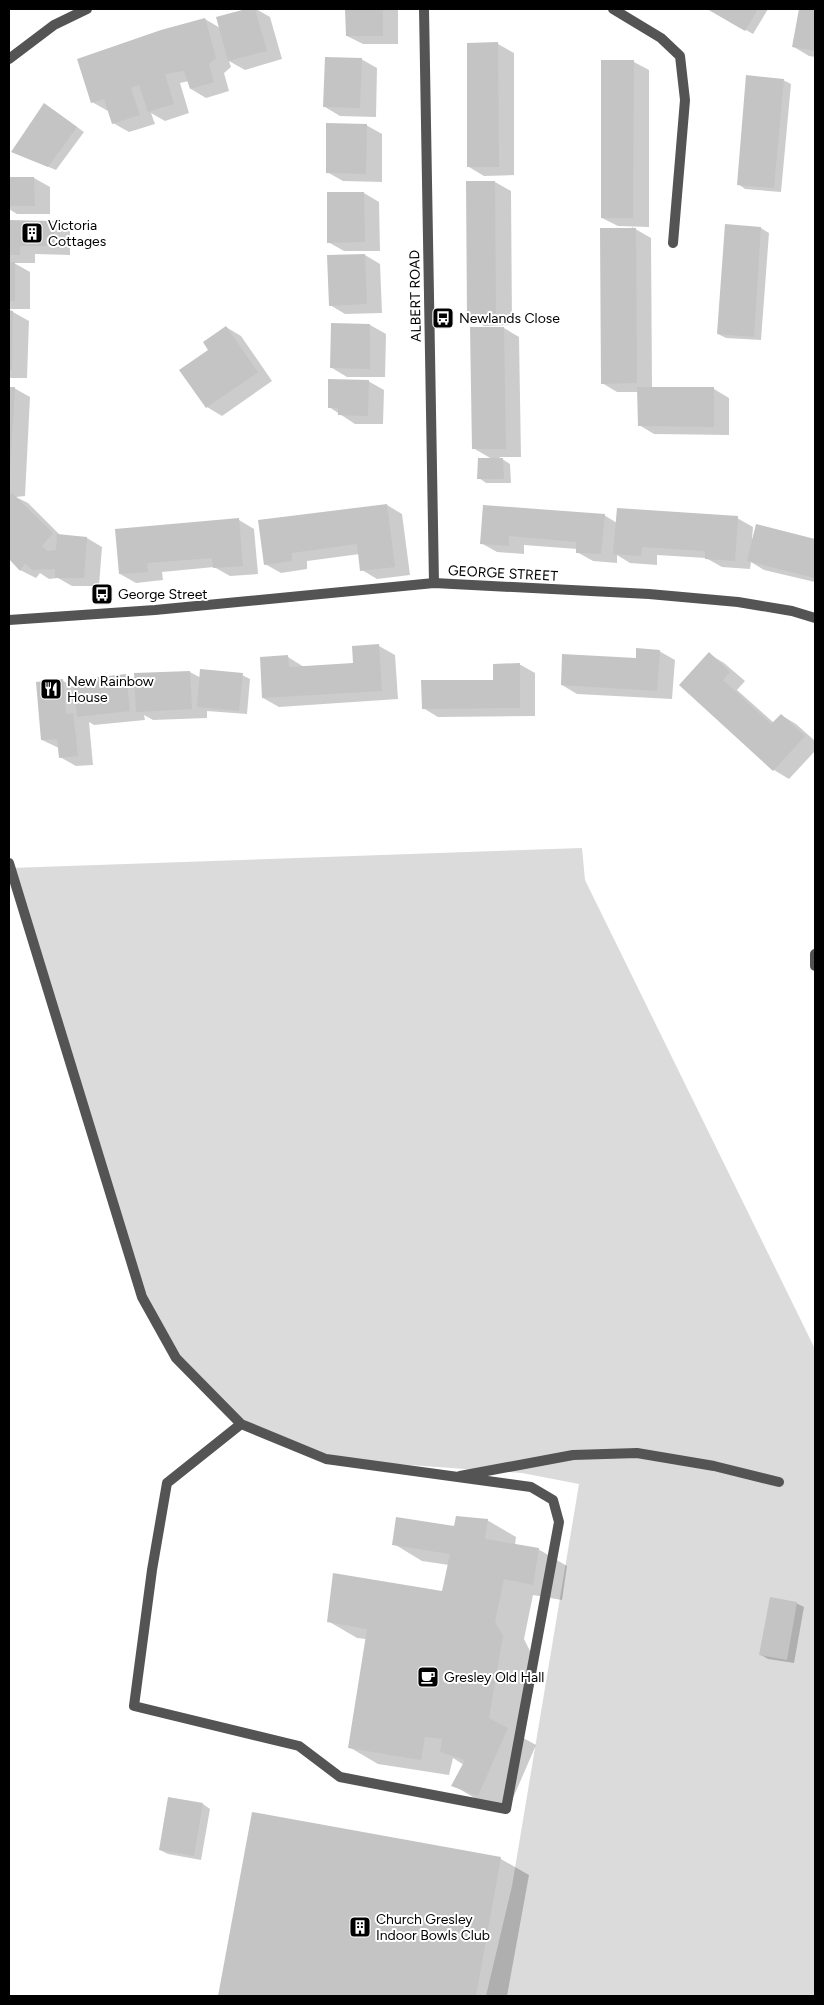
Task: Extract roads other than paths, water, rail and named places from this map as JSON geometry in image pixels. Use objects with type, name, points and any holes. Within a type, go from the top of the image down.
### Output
[{"type":"street","points":[[9,59],[54,25],[88,9]]},
{"type":"street","name":"ALBERT ROAD","points":[[424,9],[434,583]]},
{"type":"street","points":[[613,9],[661,38],[680,56],[685,100],[673,244]]},
{"type":"street","name":"GEORGE STREET","points":[[9,620],[155,610],[434,583],[649,594],[738,602],[792,610],[815,618]]},
{"type":"street","points":[[9,863],[142,1297],[176,1358],[241,1424],[326,1459],[531,1487],[553,1500],[559,1522],[506,1809],[340,1777],[299,1746],[134,1706],[152,1570],[167,1482],[241,1424]]},
{"type":"street","points":[[815,954],[815,966]]},
{"type":"street","points":[[456,1477],[573,1455],[637,1453],[714,1466],[779,1482]]},
{"type":"place","name":"Victoria Cottages","points":[[32,233]]},
{"type":"place","name":"Newlands Close","points":[[443,318]]},
{"type":"place","name":"George Street","points":[[102,594]]},
{"type":"place","name":"New Rainbow House","points":[[51,689]]},
{"type":"place","name":"Gresley Old Hall","points":[[428,1677]]},
{"type":"place","name":"Church Gresley Indoor Bowls Club","points":[[360,1927]]}]
